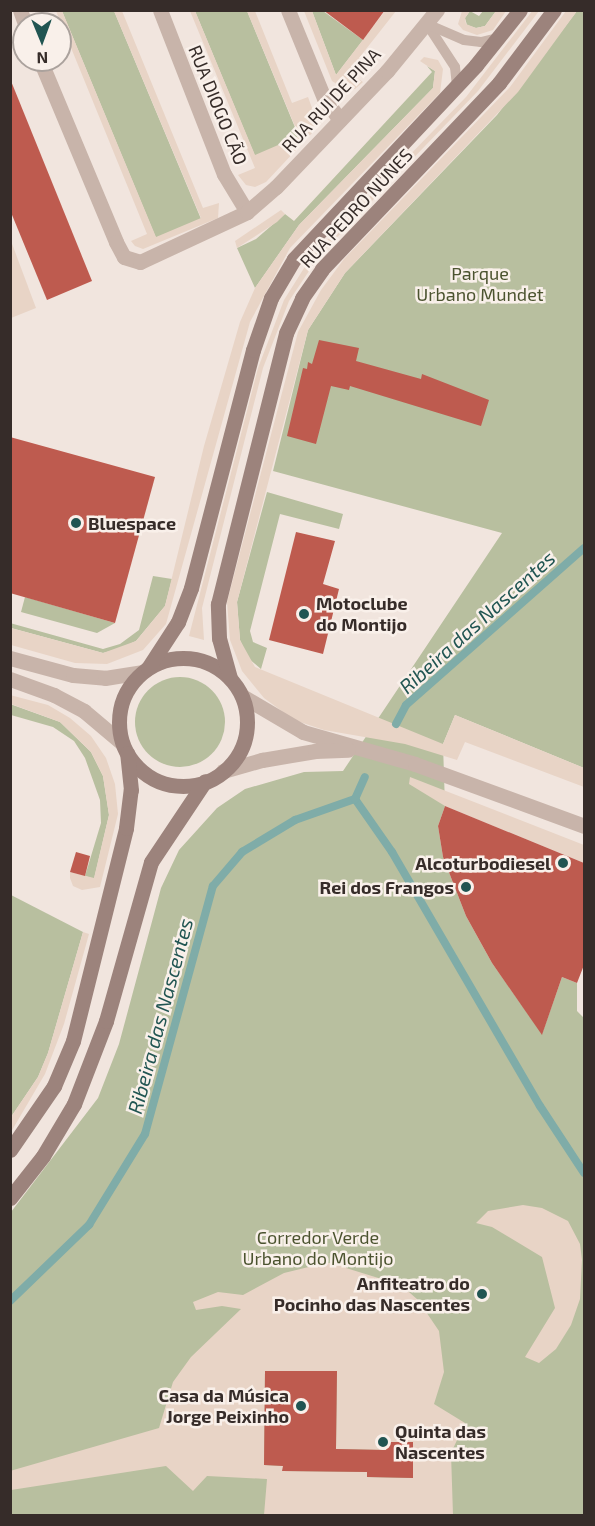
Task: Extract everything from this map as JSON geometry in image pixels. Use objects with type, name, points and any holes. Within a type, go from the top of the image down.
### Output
[{"type":"main road","name":"RUA PEDRO NUNES","points":[[145,670],[182,657],[216,667],[230,678],[242,696],[247,716],[245,737],[237,756],[223,771],[205,781],[188,785],[152,778],[124,748],[120,705],[129,687],[145,670],[178,622],[191,588],[253,351],[271,298],[294,259],[457,86],[500,38],[520,10]]},
{"type":"main road","name":"RUA PEDRO NUNES","points":[[230,678],[219,638],[218,604],[286,333],[303,298],[322,269],[499,83],[554,10]]},
{"type":"main road","points":[[10,1150],[54,1086],[73,1041],[126,828],[131,790],[124,748]]},
{"type":"main road","points":[[10,1198],[43,1156],[74,1104],[106,1022],[151,862],[205,781]]},
{"type":"street","name":"RUA DIOGO CÃO","points":[[160,10],[224,174],[247,212]]},
{"type":"street","points":[[288,10],[324,98],[340,120]]},
{"type":"street","name":"RUA RUI DE PINA","points":[[45,72],[124,257],[140,262],[247,212],[340,120],[437,10]]},
{"type":"street","points":[[10,658],[73,675],[105,678],[145,670]]},
{"type":"street","points":[[10,679],[54,695],[84,711],[124,748]]},
{"type":"street","points":[[242,696],[303,732],[415,764],[585,826]]},
{"type":"street","points":[[223,771],[315,751],[360,750]]},
{"type":"lane","points":[[427,24],[464,40],[481,42],[500,38]]},
{"type":"lane","points":[[427,24],[455,67],[457,86]]},
{"type":"green space","points":[[114,11],[201,219],[156,238],[72,35],[72,12],[62,12]]},
{"type":"green space","points":[[195,11],[247,11],[299,137],[255,156]]},
{"type":"green space","points":[[312,11],[323,11],[363,40],[336,75]]},
{"type":"green space","points":[[470,11],[479,16],[483,11],[496,11],[485,26],[476,28],[467,25],[465,18]]},
{"type":"green space","name":"Corredor Verde Urbano do Montijo","points":[[577,11],[584,11],[584,768],[455,715],[443,744],[445,806],[438,826],[443,857],[466,916],[492,963],[542,1034],[562,977],[577,983],[577,1011],[584,1018],[584,1515],[11,1516],[11,1212],[98,1098],[119,1044],[161,888],[179,850],[217,808],[245,789],[304,772],[343,771],[502,533],[273,471],[308,330],[345,273],[497,115]]},
{"type":"green space","points":[[427,66],[435,71],[433,88],[299,225],[255,288],[237,248],[256,239],[285,214],[294,221],[432,72]]},
{"type":"green space","points":[[267,492],[343,514],[339,529],[280,514],[250,631],[253,642],[267,648],[261,669],[248,658],[240,640],[237,602]]},
{"type":"green space","points":[[153,576],[172,579],[165,606],[136,641],[121,648],[103,653],[11,628],[10,623],[103,649],[120,644],[139,630]]},
{"type":"green space","points":[[25,597],[115,623],[97,633],[21,612]]},
{"type":"green space","points":[[180,677],[197,680],[212,690],[222,705],[225,722],[222,739],[212,754],[197,764],[180,767],[163,764],[148,754],[138,739],[135,722],[138,705],[148,690],[163,680]]},
{"type":"green space","points":[[10,704],[60,722],[91,752],[103,776],[109,815],[94,879],[85,876],[101,823],[100,800],[85,758],[74,741],[53,727],[11,715]]},
{"type":"green space","points":[[11,895],[83,932],[48,1053],[38,1077],[11,1117]]},
{"type":"shaded area","points":[[533,10],[539,11],[478,91],[319,256],[289,301],[263,368],[202,608],[204,640],[189,636],[258,368],[284,300],[311,257],[466,97]]},
{"type":"shaded area","points":[[114,11],[122,11],[203,208],[219,203],[218,218],[143,249],[135,246],[131,241],[147,234],[72,50],[72,35],[156,237],[201,218]]},
{"type":"shaded area","points":[[190,11],[195,11],[255,155],[299,136],[247,11],[255,11],[292,103],[308,97],[315,116],[313,132],[266,182],[255,187],[246,185],[238,175],[255,168]]},
{"type":"shaded area","points":[[304,11],[312,11],[336,75],[385,11],[396,11],[348,72],[363,82],[355,89],[346,90],[332,81]]},
{"type":"shaded area","points":[[462,11],[470,11],[465,18],[466,24],[476,28],[485,26],[496,11],[506,11],[493,30],[477,35],[463,30],[458,24]]},
{"type":"shaded area","points":[[566,11],[577,11],[518,92],[345,273],[308,330],[237,602],[240,640],[255,667],[443,744],[455,715],[584,768],[584,787],[465,742],[457,760],[405,744],[324,730],[294,720],[264,698],[242,671],[230,640],[227,602],[298,332],[321,290],[344,259],[510,87]]},
{"type":"shaded area","points":[[424,57],[438,60],[443,69],[440,93],[290,248],[250,322],[166,624],[143,650],[107,664],[75,663],[11,645],[11,628],[103,653],[136,641],[165,606],[204,446],[240,322],[255,288],[299,225],[433,88],[435,71],[420,61]]},
{"type":"shaded area","points":[[281,210],[285,214],[277,222],[237,248],[235,241]]},
{"type":"shaded area","points":[[11,241],[36,308],[10,318]]},
{"type":"shaded area","points":[[10,695],[48,705],[70,718],[91,736],[106,758],[115,784],[118,814],[100,887],[82,890],[73,886],[70,872],[94,878],[109,815],[103,776],[91,752],[60,722],[11,704]]},
{"type":"shaded area","points":[[410,777],[584,845],[584,863],[445,806],[409,784]]},
{"type":"shaded area","points":[[83,932],[89,934],[64,1024],[45,1074],[11,1132],[11,1117],[38,1077],[48,1053]]},
{"type":"shaded area","points":[[523,1205],[542,1208],[568,1221],[580,1244],[582,1260],[580,1299],[571,1325],[556,1349],[539,1363],[525,1357],[555,1308],[542,1257],[492,1227],[476,1223],[488,1211]]},
{"type":"shaded area","points":[[325,1263],[346,1263],[346,1268],[401,1285],[418,1300],[439,1331],[444,1372],[434,1404],[465,1423],[451,1453],[453,1515],[264,1515],[267,1479],[207,1476],[193,1491],[166,1466],[11,1490],[10,1471],[159,1428],[173,1382],[191,1357],[241,1309],[222,1306],[196,1310],[193,1302],[218,1292],[243,1295],[284,1273]],"holes":[[[265,1371],[337,1371],[336,1449],[386,1450],[386,1442],[413,1442],[412,1478],[367,1477],[367,1472],[283,1471],[283,1466],[264,1465]]]},
{"type":"building","points":[[323,10],[385,10],[363,40]]},
{"type":"building","points":[[11,81],[92,281],[47,300],[10,210]]},
{"type":"building","points":[[319,340],[359,348],[356,361],[421,379],[422,374],[489,400],[481,426],[350,386],[349,390],[331,386],[316,444],[287,436],[303,368],[307,369],[308,362],[312,364]]},
{"type":"building","name":"Bluespace","points":[[10,437],[155,477],[115,623],[10,593]]},
{"type":"building","name":"Motoclube do Montijo","points":[[296,532],[335,541],[323,584],[339,589],[323,654],[269,640]]},
{"type":"building","points":[[445,806],[584,863],[584,965],[577,983],[562,977],[542,1035],[492,963],[466,916],[443,857],[438,826]]},
{"type":"building","points":[[76,852],[90,856],[85,876],[70,872]]},
{"type":"building","name":"Casa da Música Jorge Peixinho","points":[[265,1371],[337,1371],[336,1449],[386,1450],[386,1442],[413,1442],[413,1478],[367,1477],[367,1472],[282,1471],[283,1466],[264,1465]]},
{"type":"waterway","name":"Ribeira das Nascentes","points":[[396,724],[406,705],[584,548]]},
{"type":"waterway","name":"Ribeira das Nascentes","points":[[10,1301],[89,1225],[145,1134],[213,886],[242,852],[295,820],[355,799],[365,777]]},
{"type":"waterway","points":[[355,799],[392,852],[540,1106],[584,1173]]},
{"type":"place","name":"Bluespace","points":[[76,523]]},
{"type":"place","name":"Motoclube do Montijo","points":[[304,614]]},
{"type":"place","name":"Alcoturbodiesel","points":[[563,863]]},
{"type":"place","name":"Rei dos Frangos","points":[[466,887]]},
{"type":"place","name":"Anfiteatro do Pocinho das Nascentes","points":[[482,1294]]},
{"type":"place","name":"Casa da Música Jorge Peixinho","points":[[301,1406]]},
{"type":"place","name":"Quinta das Nascentes","points":[[383,1442]]},
{"type":"park label","name":"Parque Urbano Mundet","points":[[480,284]]}]
